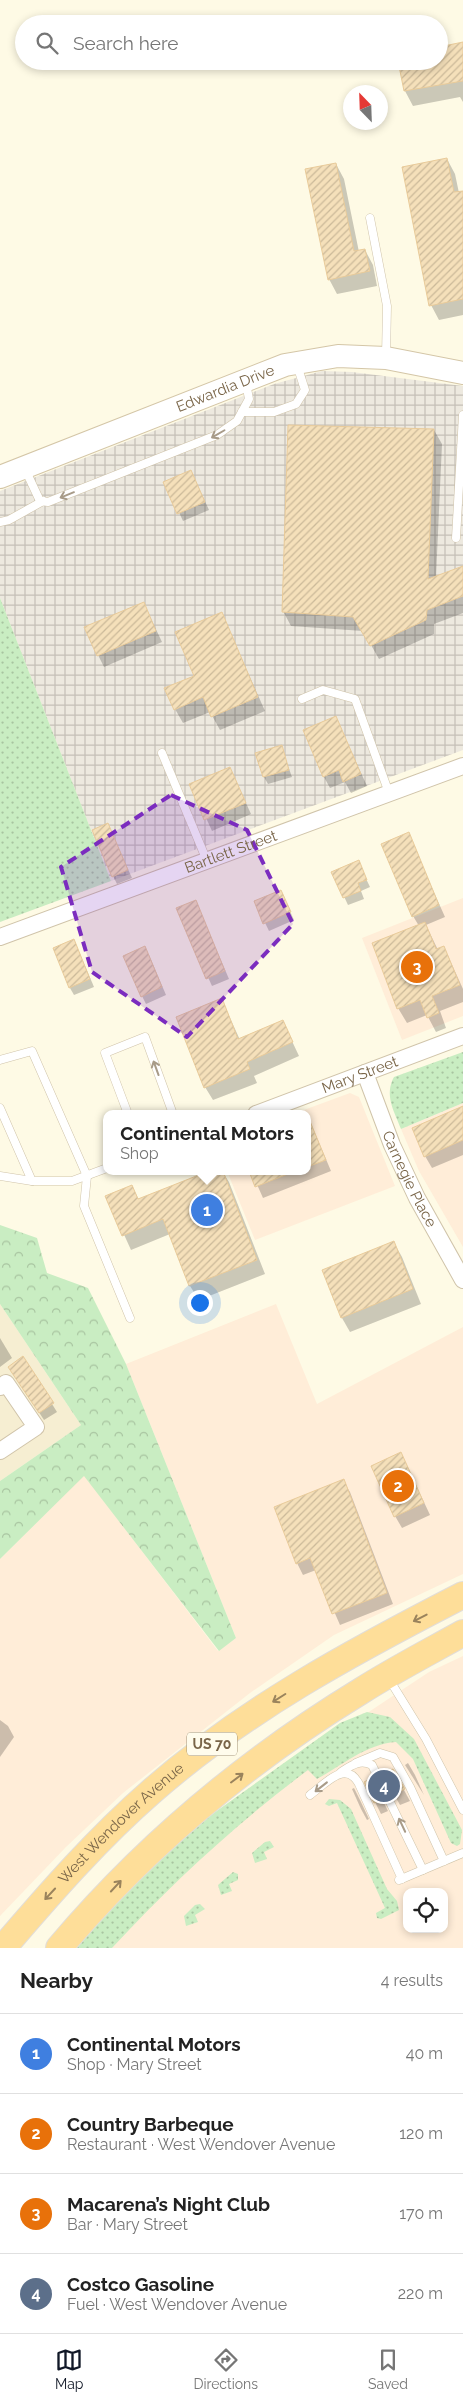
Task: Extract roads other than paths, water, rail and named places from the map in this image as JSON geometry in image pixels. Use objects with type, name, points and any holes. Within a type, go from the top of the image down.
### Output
[{"type":"highway","name":"West Wendover Avenue","points":[[4,1948],[41,1902],[110,1830],[187,1762],[274,1701],[330,1665],[463,1595]]},
{"type":"highway","name":"US 70","points":[[59,1948],[140,1860],[180,1823],[294,1734],[386,1675],[463,1633]]},
{"type":"main road","name":"Edwardia Drive","points":[[0,477],[285,366],[338,356],[386,358],[463,373]]},
{"type":"street","name":"Bartlett Street","points":[[0,937],[463,766]]},
{"type":"street","name":"Mary Street","points":[[267,1110],[463,1036]]},
{"type":"street","name":"Carnegie Place","points":[[365,1073],[392,1145],[413,1189],[463,1280]]},
{"type":"street","points":[[0,1387],[6,1383],[36,1427],[0,1451]]},
{"type":"lane","points":[[370,218],[388,306],[386,358]]},
{"type":"lane","points":[[242,412],[274,412],[296,404],[305,390],[296,364]]},
{"type":"lane","points":[[0,522],[10,520],[43,501],[48,502],[208,439],[237,421],[249,399],[246,381]]},
{"type":"lane","points":[[456,538],[463,415]]},
{"type":"lane","points":[[25,468],[35,492],[43,501]]},
{"type":"lane","points":[[302,699],[323,690],[355,699],[388,793]]},
{"type":"lane","points":[[162,753],[207,861]]},
{"type":"lane","points":[[126,1110],[105,1053],[145,1037],[172,1110]]},
{"type":"lane","points":[[0,1060],[32,1051],[87,1176],[84,1206],[130,1318]]},
{"type":"lane","points":[[0,1108],[32,1181]]},
{"type":"lane","points":[[0,1176],[32,1181],[72,1180],[103,1170]]},
{"type":"lane","points":[[386,1675],[426,1739],[463,1810]]},
{"type":"lane","points":[[310,1795],[356,1762],[380,1753],[393,1757],[403,1773],[444,1861]]},
{"type":"lane","points":[[356,1762],[367,1762],[376,1770],[423,1870]]},
{"type":"lane","points":[[337,1774],[348,1773],[356,1779],[400,1879],[463,1852]]},
{"type":"place","name":"Macarena’s Night Club","points":[[417,967]]},
{"type":"place","name":"Continental Motors","points":[[207,1210]]},
{"type":"place","name":"Country Barbeque","points":[[398,1486]]},
{"type":"place","name":"Costco Gasoline","points":[[384,1786]]}]
